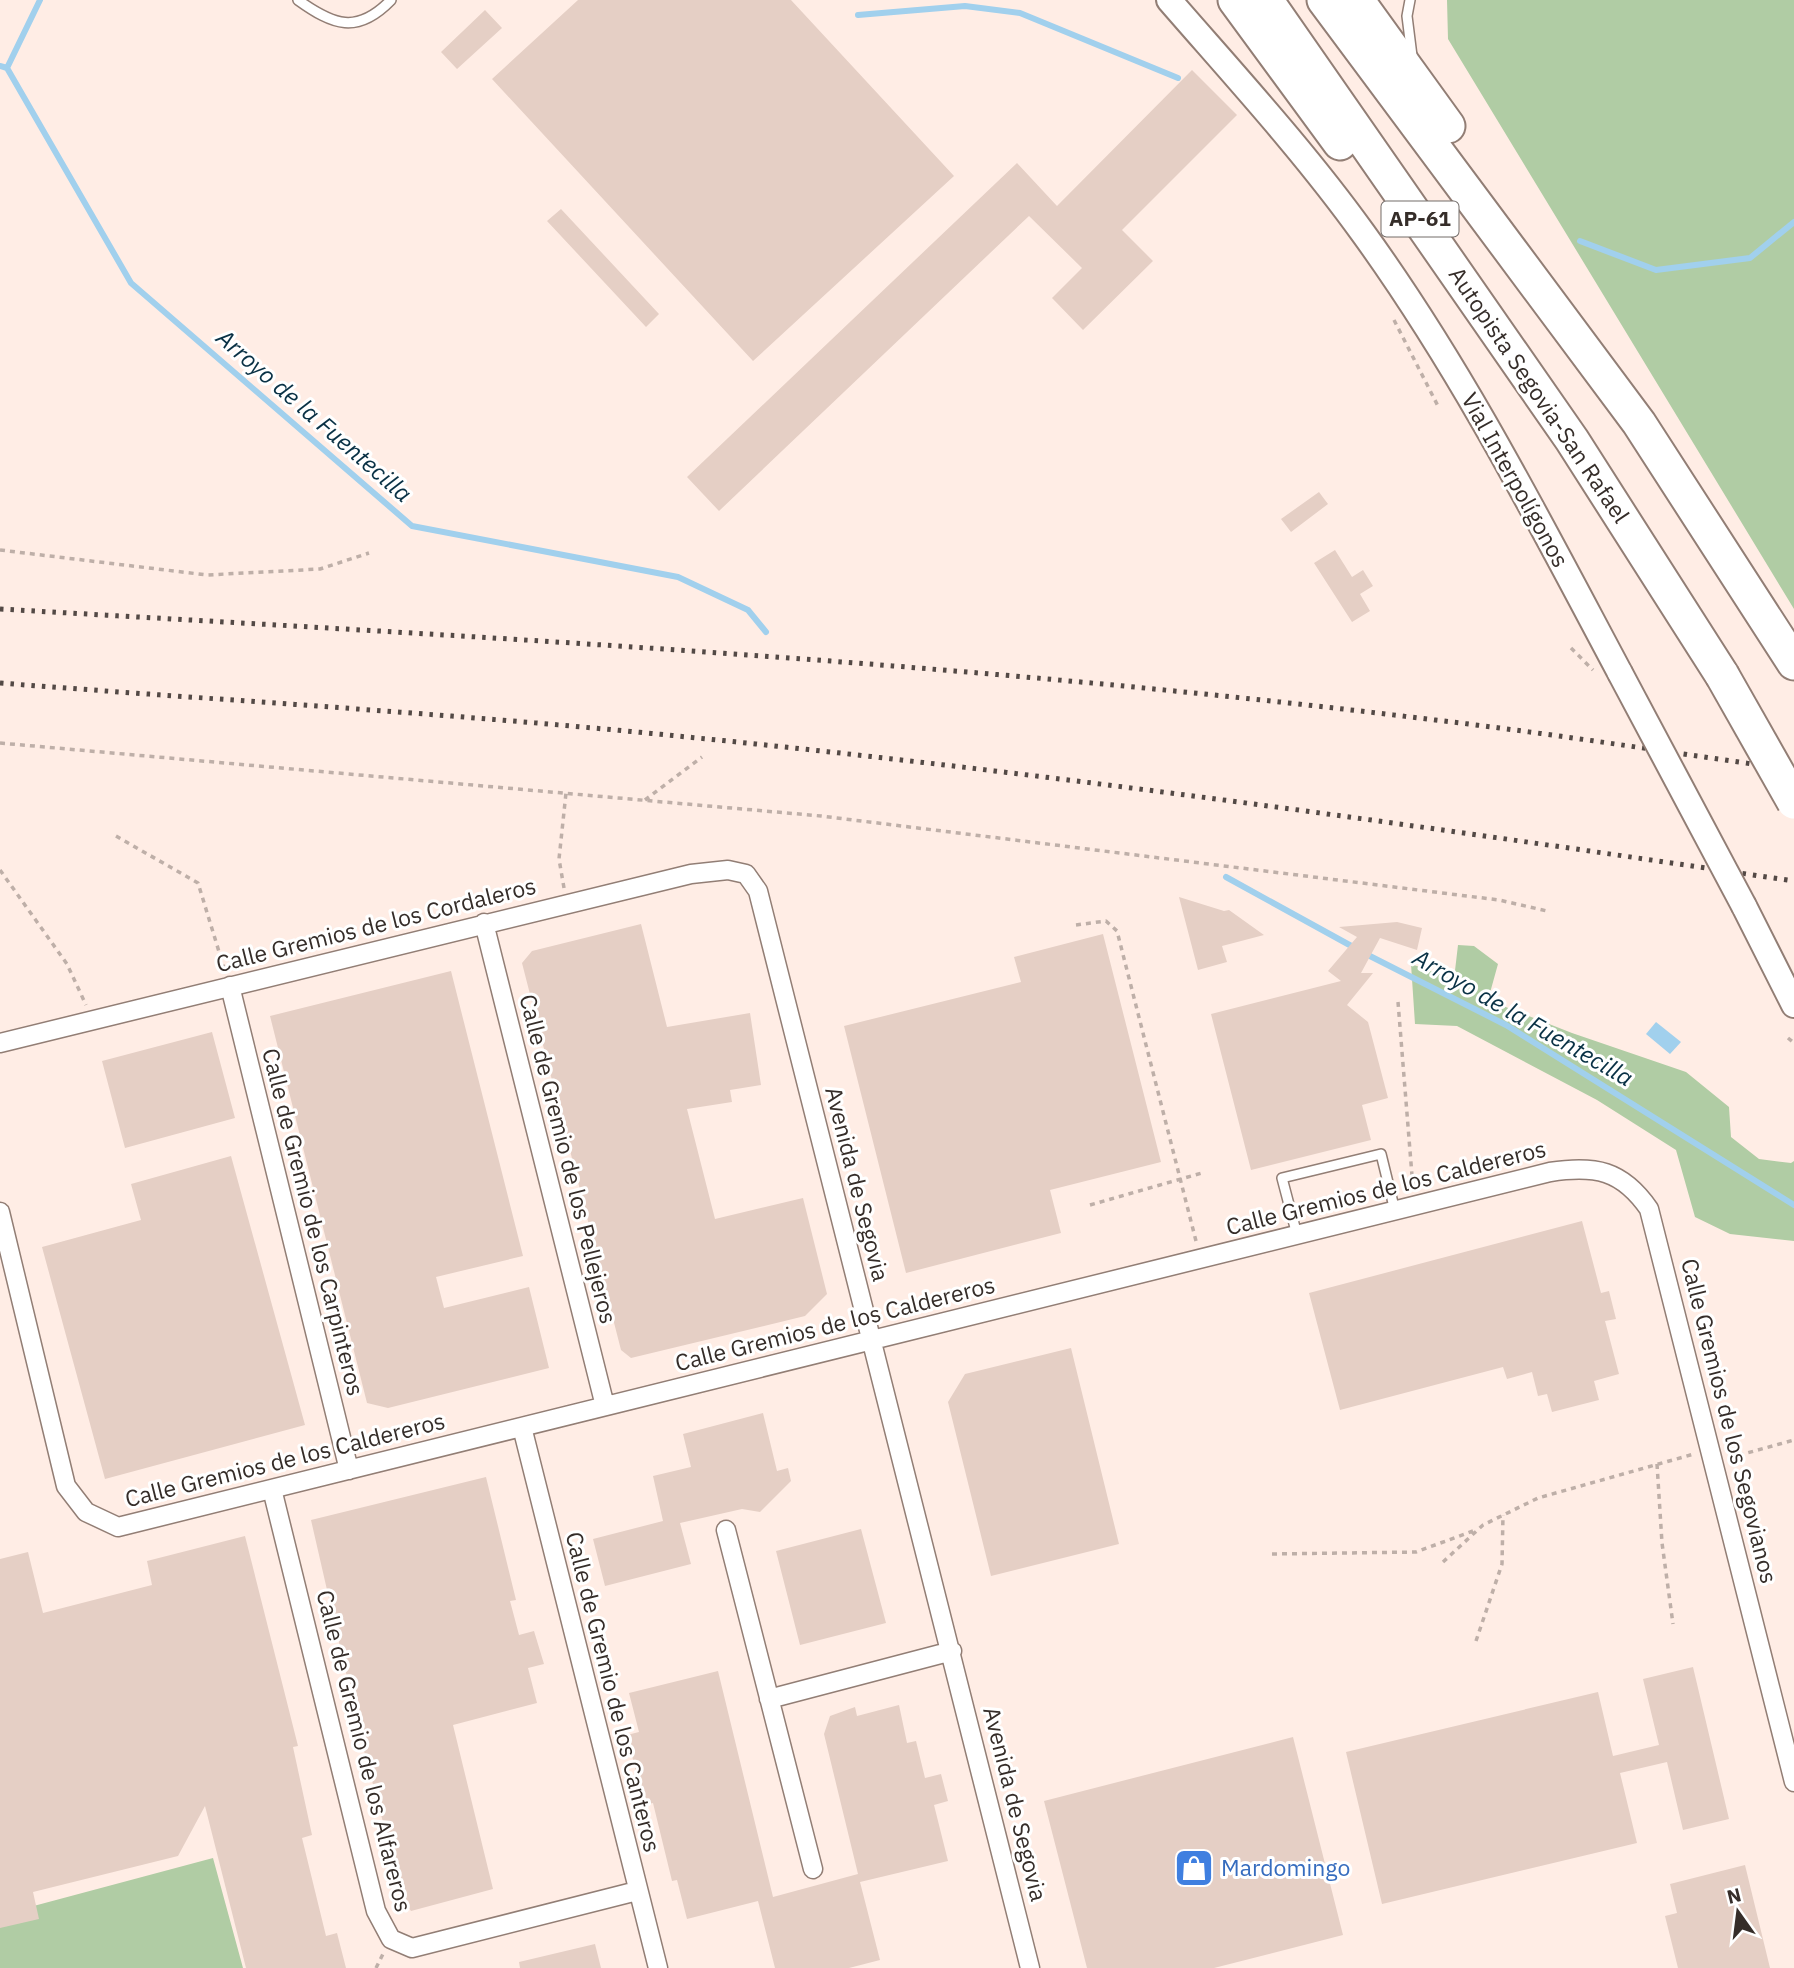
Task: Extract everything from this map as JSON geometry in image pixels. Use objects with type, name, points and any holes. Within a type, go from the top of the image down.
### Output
[{"type":"highway","points":[[1235,0],[1377,193],[1572,440]]},
{"type":"highway","name":"Autopista Segovia-San Rafael","points":[[1266,0],[1376,154],[1572,440],[1722,675],[1794,802]]},
{"type":"highway","name":"AP-61","points":[[1324,0],[1639,422],[1794,663]]},
{"type":"highway","points":[[1357,0],[1522,234],[1639,422]]},
{"type":"main road","name":"Vial Interpolígonos","points":[[1169,0],[1283,133],[1362,231],[1395,279],[1495,440],[1608,674],[1744,906],[1794,1004]]},
{"type":"street","name":"Calle Gremios de los Cordaleros","points":[[0,1044],[484,922],[691,874],[728,870],[746,874],[758,891]]},
{"type":"street","name":"Avenida de Segovia","points":[[758,891],[1030,1968]]},
{"type":"street","name":"Calle de Gremio de los Pellejeros","points":[[484,922],[605,1406]]},
{"type":"street","name":"Calle de Gremio de los Carpinteros","points":[[230,986],[349,1470]]},
{"type":"street","name":"Calle Gremios de los Caldereros","points":[[0,1212],[66,1486],[86,1511],[118,1527],[1565,1170]]},
{"type":"street","name":"Calle Gremios de los Segovianos","points":[[1565,1170],[1602,1171],[1620,1178],[1636,1190],[1649,1209],[1714,1455],[1794,1782]]},
{"type":"street","name":"Calle de Gremio de los Canteros","points":[[522,1427],[658,1968]]},
{"type":"street","name":"Calle de Gremio de los Alfareros","points":[[272,1489],[376,1911],[391,1939],[412,1948],[637,1891]]},
{"type":"street","points":[[726,1530],[813,1869]]},
{"type":"street","points":[[769,1699],[952,1651]]},
{"type":"lane","points":[[299,0],[325,19],[359,23],[391,0]]},
{"type":"lane","points":[[1410,0],[1407,16],[1410,52],[1425,94]]},
{"type":"lane","points":[[1297,1235],[1282,1178],[1381,1154],[1395,1211]]},
{"type":"path","points":[[0,550],[206,575],[320,569],[369,553]]},
{"type":"path","points":[[1571,648],[1608,674]]},
{"type":"path","points":[[0,743],[848,819],[1499,900],[1547,911]]},
{"type":"path","points":[[645,800],[702,757]]},
{"type":"path","points":[[566,793],[559,859],[567,903]]},
{"type":"path","points":[[117,836],[198,883],[230,986]]},
{"type":"path","points":[[0,870],[67,964],[93,1020]]},
{"type":"path","points":[[1076,925],[1106,921],[1116,931],[1201,1259]]},
{"type":"path","points":[[1398,1002],[1415,1206]]},
{"type":"path","points":[[1788,1038],[1794,1042]]},
{"type":"path","points":[[1090,1205],[1202,1174]]},
{"type":"path","points":[[1272,1554],[1416,1552],[1477,1530],[1538,1498],[1657,1464],[1794,1440]]},
{"type":"path","points":[[1657,1464],[1662,1543],[1673,1624]]},
{"type":"path","points":[[1476,1642],[1502,1564],[1503,1515]]},
{"type":"path","points":[[1443,1562],[1477,1530]]},
{"type":"green space","points":[[1447,0],[1794,0],[1794,609],[1448,39]]},
{"type":"green space","points":[[1458,945],[1474,946],[1498,964],[1488,1000],[1572,1033],[1686,1072],[1729,1107],[1731,1137],[1759,1159],[1791,1163],[1794,1161],[1794,1241],[1730,1234],[1695,1217],[1676,1150],[1597,1100],[1457,1026],[1415,1024],[1411,964],[1454,979]]},
{"type":"green space","points":[[213,1858],[243,1968],[0,1968],[0,1915]]},
{"type":"water","points":[[1656,1022],[1681,1042],[1670,1054],[1646,1034]]},
{"type":"building","points":[[578,0],[791,0],[954,176],[753,361],[492,79]]},
{"type":"building","points":[[485,10],[502,28],[457,69],[441,52]]},
{"type":"building","points":[[1192,70],[1237,115],[1122,230],[1153,261],[1083,330],[1052,298],[1082,268],[1029,216],[719,511],[687,477],[1017,163],[1057,206]]},
{"type":"building","points":[[561,209],[659,314],[646,327],[547,221]]},
{"type":"building","points":[[1319,492],[1328,504],[1291,532],[1281,519]]},
{"type":"building","points":[[1335,550],[1352,577],[1363,570],[1373,586],[1360,594],[1370,611],[1352,622],[1314,563]]},
{"type":"building","points":[[1179,897],[1224,911],[1229,910],[1264,935],[1222,946],[1227,962],[1198,970]]},
{"type":"building","points":[[1397,922],[1422,928],[1417,950],[1380,938],[1361,973],[1373,973],[1347,1005],[1368,1022],[1388,1098],[1362,1105],[1371,1140],[1251,1170],[1211,1014],[1341,981],[1328,971],[1357,937],[1339,927]]},
{"type":"building","points":[[641,924],[667,1027],[750,1013],[761,1085],[730,1090],[732,1102],[687,1109],[715,1219],[803,1198],[827,1294],[805,1316],[631,1358],[621,1350],[522,963],[532,951]]},
{"type":"building","points":[[1103,934],[1161,1162],[1050,1190],[1061,1233],[906,1273],[844,1026],[1021,982],[1014,957]]},
{"type":"building","points":[[451,971],[523,1256],[436,1277],[444,1308],[529,1287],[549,1368],[388,1408],[367,1403],[270,1016]]},
{"type":"building","points":[[212,1032],[235,1118],[125,1148],[102,1061]]},
{"type":"building","points":[[231,1156],[305,1425],[105,1479],[42,1247],[141,1220],[131,1184]]},
{"type":"building","points":[[1582,1221],[1601,1293],[1609,1291],[1616,1319],[1605,1321],[1619,1374],[1594,1381],[1599,1400],[1552,1412],[1547,1394],[1538,1396],[1532,1372],[1507,1379],[1503,1367],[1340,1410],[1309,1293]]},
{"type":"building","points":[[1071,1348],[1119,1544],[991,1576],[948,1402],[965,1374]]},
{"type":"building","points":[[763,1413],[777,1471],[788,1468],[791,1481],[760,1512],[742,1509],[680,1523],[691,1564],[605,1586],[593,1539],[663,1521],[653,1476],[691,1467],[683,1434]]},
{"type":"building","points":[[486,1477],[516,1600],[510,1601],[519,1635],[534,1631],[544,1664],[528,1668],[537,1703],[453,1725],[493,1889],[411,1911],[404,1901],[363,1747],[311,1520]]},
{"type":"building","points":[[861,1529],[886,1623],[800,1645],[776,1551]]},
{"type":"building","points":[[245,1536],[298,1746],[293,1747],[312,1835],[302,1838],[326,1936],[337,1933],[346,1968],[246,1968],[205,1806],[178,1856],[33,1892],[39,1919],[0,1928],[0,1559],[28,1552],[43,1613],[152,1585],[147,1561]]},
{"type":"building","points":[[1693,1667],[1729,1819],[1683,1830],[1667,1762],[1620,1773],[1637,1843],[1382,1904],[1346,1752],[1598,1692],[1613,1756],[1659,1745],[1643,1679]]},
{"type":"building","points":[[718,1671],[773,1897],[858,1874],[824,1734],[830,1716],[855,1707],[857,1716],[899,1705],[907,1743],[916,1741],[925,1778],[941,1774],[948,1801],[934,1805],[948,1861],[860,1882],[880,1960],[849,1968],[775,1968],[758,1901],[687,1919],[677,1880],[672,1881],[653,1803],[644,1805],[627,1735],[639,1732],[629,1693]]},
{"type":"building","name":"Mardomingo","points":[[1293,1737],[1343,1935],[1214,1968],[1087,1968],[1044,1801]]},
{"type":"building","points":[[1745,1865],[1770,1968],[1678,1968],[1665,1916],[1677,1913],[1670,1884]]},
{"type":"building","points":[[595,1944],[601,1968],[520,1968],[519,1962]]},
{"type":"waterway","points":[[7,68],[40,0]]},
{"type":"waterway","points":[[858,15],[965,6],[1020,13],[1178,78]]},
{"type":"waterway","name":"Arroyo de la Fuentecilla","points":[[0,66],[7,68],[131,283],[412,526],[678,577],[748,610],[766,632]]},
{"type":"waterway","points":[[1580,241],[1656,270],[1750,258],[1794,222]]},
{"type":"waterway","name":"Arroyo de la Fuentecilla","points":[[1226,877],[1355,948]]},
{"type":"waterway","name":"Arroyo de la Fuentecilla","points":[[1364,953],[1506,1025],[1794,1205]]},
{"type":"railway","points":[[0,609],[719,653],[1077,682],[1480,725],[1794,770]]},
{"type":"railway","points":[[0,683],[615,730],[911,761],[1206,798],[1794,881]]},
{"type":"place","name":"Mardomingo","points":[[1194,1868]]}]
